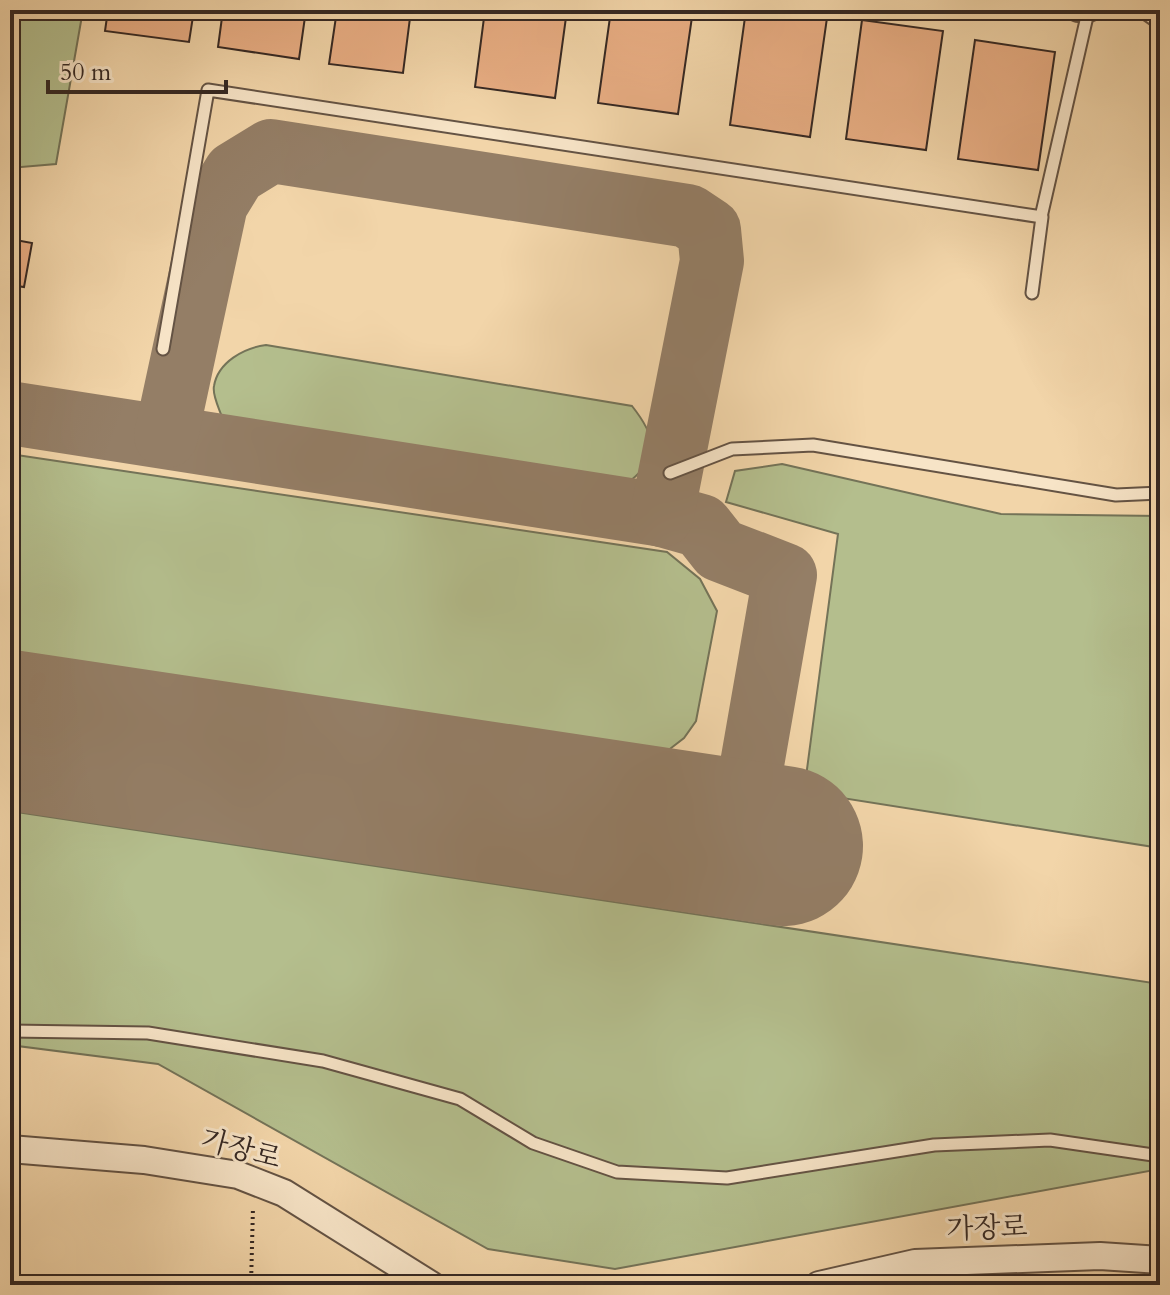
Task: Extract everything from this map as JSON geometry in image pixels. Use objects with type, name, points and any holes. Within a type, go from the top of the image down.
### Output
[{"type":"street","points":[[1150,10],[1160,17]]},
{"type":"street","name":"가장로","points":[[10,1149],[144,1160],[238,1175],[284,1193],[431,1285]]},
{"type":"street","name":"가장로","points":[[819,1285],[915,1263],[1100,1256],[1160,1260]]},
{"type":"lane","points":[[1032,293],[1041,217],[1085,11]]},
{"type":"lane","points":[[163,349],[208,90],[1041,217]]},
{"type":"lane","points":[[670,473],[732,449],[813,445],[1116,495],[1160,493]]},
{"type":"lane","points":[[10,1031],[148,1033],[323,1061],[460,1099],[533,1143],[617,1172],[727,1178],[934,1145],[1050,1140],[1160,1156]]},
{"type":"path","points":[[251,1285],[252,1214],[257,1183]]},
{"type":"green space","points":[[10,10],[83,10],[56,164],[10,168]]},
{"type":"green space","points":[[266,345],[632,406],[650,436],[651,454],[630,481],[246,428],[222,417],[215,397],[216,377],[233,358],[249,349]]},
{"type":"green space","points":[[10,454],[667,552],[700,579],[717,611],[696,721],[684,738],[666,752],[638,764],[10,670]]},
{"type":"green space","points":[[782,464],[1001,514],[1160,516],[1160,848],[804,792],[838,534],[726,502],[735,471]]},
{"type":"green space","points":[[10,811],[1160,984],[1160,1169],[615,1269],[488,1249],[158,1064],[10,1045]]},
{"type":"building","points":[[108,10],[194,10],[189,42],[105,31]]},
{"type":"building","points":[[223,10],[306,10],[299,59],[218,47]]},
{"type":"building","points":[[337,10],[411,10],[403,73],[329,64]]},
{"type":"building","points":[[485,10],[567,10],[555,98],[475,87]]},
{"type":"building","points":[[611,10],[693,10],[678,114],[598,103]]},
{"type":"building","points":[[746,10],[827,18],[810,137],[730,125]]},
{"type":"building","points":[[862,20],[943,31],[926,150],[846,139]]},
{"type":"building","points":[[975,40],[1055,52],[1038,170],[958,159]]},
{"type":"building","points":[[10,239],[32,243],[24,287],[10,285]]},
{"type":"taxiway","points":[[166,436],[216,204],[235,173],[271,151],[688,216],[709,230],[712,261],[662,515]]},
{"type":"taxiway","points":[[10,413],[662,515],[701,526],[720,550],[785,575],[739,839]]},
{"type":"runway","points":[[10,730],[783,846]]}]
